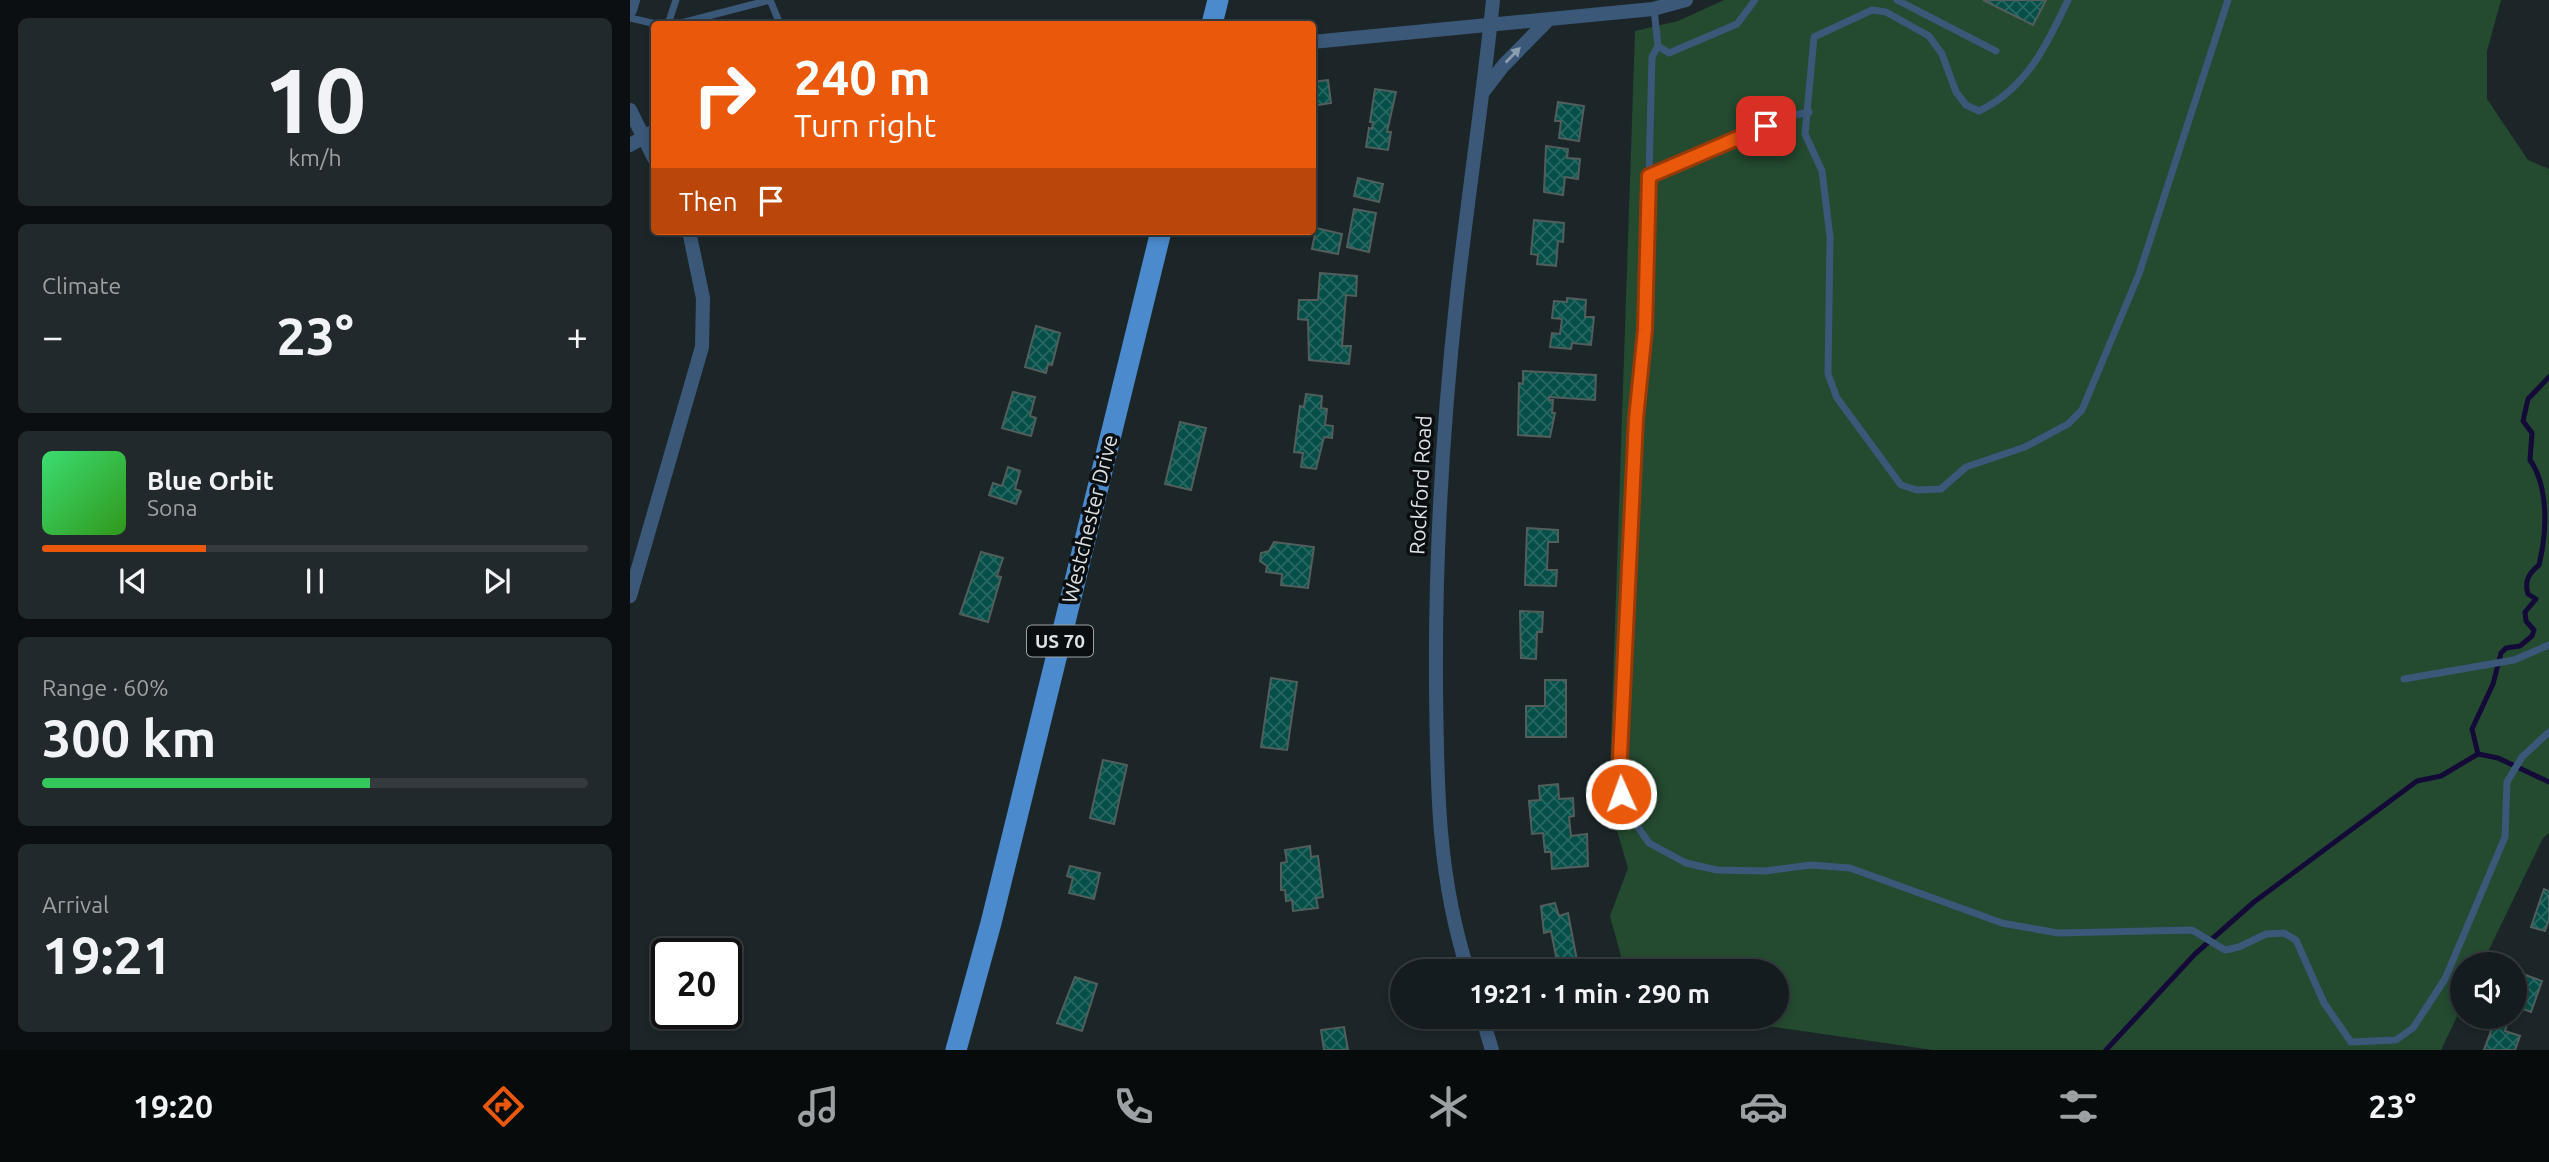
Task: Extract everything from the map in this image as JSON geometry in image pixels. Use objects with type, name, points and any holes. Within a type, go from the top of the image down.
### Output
[{"type":"main road","points":[[1213,21],[1218,0]]},
{"type":"main road","name":"Westchester Drive","points":[[956,1050],[991,923],[1160,235]]},
{"type":"street","points":[[630,10],[633,0]]},
{"type":"street","name":"Rockford Road","points":[[1465,959],[1446,881],[1437,811],[1436,601],[1444,429],[1493,0]]},
{"type":"street","points":[[1316,42],[1654,9],[1686,0]]},
{"type":"street","points":[[1482,93],[1503,66],[1548,20]]},
{"type":"street","points":[[630,110],[649,134],[630,145]]},
{"type":"street","points":[[630,596],[702,347],[703,298],[690,235]]},
{"type":"street","points":[[1486,1029],[1492,1050]]},
{"type":"lane","points":[[669,21],[676,0]]},
{"type":"lane","points":[[689,21],[770,0],[779,21]]},
{"type":"lane","points":[[1658,46],[1669,53],[1737,24],[1755,0]]},
{"type":"lane","points":[[1897,0],[1996,51]]},
{"type":"lane","points":[[2067,0],[2042,54],[1998,103],[1979,111],[1966,105],[1956,92],[1942,54],[1929,36],[1885,12],[1872,10],[1855,16],[1836,29],[1824,30],[1814,37],[1805,134],[1822,171],[1830,237],[1828,374],[1857,429],[1901,485],[1917,490],[1941,489],[1966,467],[2025,447],[2068,424],[2082,410],[2144,261],[2228,0]]},
{"type":"lane","points":[[1654,9],[1658,46],[1652,57],[1645,330],[1636,419],[1620,757],[1621,794],[1631,817],[1649,843],[1686,863],[1717,870],[1765,871],[1811,865],[1850,868],[2002,923],[2058,933],[2192,930],[2217,948],[2239,947],[2266,934],[2284,933],[2296,940],[2324,1003],[2351,1042],[2396,1040],[2413,1028],[2445,979],[2505,837],[2505,790],[2522,757],[2549,732]]},
{"type":"lane","points":[[630,18],[651,23]]},
{"type":"lane","points":[[1649,176],[1790,116],[1809,112]]},
{"type":"lane","points":[[2404,679],[2514,660],[2549,645]]},
{"type":"green space","points":[[1724,0],[2501,0],[2487,51],[2487,99],[2528,160],[2549,169],[2549,833],[2543,838],[2488,952],[2450,952],[2451,1029],[2441,1050],[1933,1050],[1788,1029],[1789,959],[1622,959],[1610,916],[1628,868],[1609,803],[1635,31],[1678,21]]},
{"type":"building","points":[[1983,0],[2046,0],[2033,25]]},
{"type":"building","points":[[1328,80],[1331,103],[1316,105],[1316,82]]},
{"type":"building","points":[[1375,89],[1396,92],[1387,132],[1391,132],[1388,150],[1366,147],[1369,128],[1372,129],[1373,122],[1370,122]]},
{"type":"building","points":[[1558,102],[1584,106],[1579,141],[1559,138],[1561,121],[1555,121]]},
{"type":"building","points":[[1546,146],[1568,149],[1567,158],[1580,159],[1578,179],[1565,177],[1563,195],[1544,192]]},
{"type":"building","points":[[1358,178],[1383,184],[1379,202],[1354,196]]},
{"type":"building","points":[[1354,209],[1376,213],[1369,252],[1347,247]]},
{"type":"building","points":[[1534,220],[1564,223],[1563,242],[1558,241],[1556,266],[1537,264],[1538,255],[1531,254]]},
{"type":"building","points":[[1316,228],[1342,234],[1338,254],[1312,249]]},
{"type":"building","points":[[1320,273],[1357,276],[1356,296],[1346,295],[1342,346],[1351,346],[1349,364],[1309,360],[1308,320],[1298,319],[1299,300],[1318,300]]},
{"type":"building","points":[[1567,298],[1586,300],[1585,317],[1594,317],[1591,345],[1572,343],[1571,349],[1550,347],[1552,333],[1560,334],[1562,319],[1552,318],[1554,301],[1567,302]]},
{"type":"building","points":[[1036,326],[1060,333],[1052,365],[1048,364],[1046,373],[1025,367]]},
{"type":"building","points":[[1523,371],[1596,375],[1595,400],[1549,397],[1549,400],[1553,400],[1552,413],[1555,413],[1550,437],[1518,435],[1519,383],[1523,384]]},
{"type":"building","points":[[1013,392],[1035,397],[1030,416],[1036,418],[1031,436],[1002,428]]},
{"type":"building","points":[[1306,394],[1322,396],[1321,408],[1327,409],[1325,425],[1333,426],[1332,438],[1324,437],[1316,469],[1301,467],[1303,453],[1294,452],[1300,406],[1304,407]]},
{"type":"building","points":[[1180,422],[1206,428],[1191,490],[1165,484]]},
{"type":"building","points":[[1008,467],[1020,471],[1015,489],[1021,491],[1016,504],[989,495],[993,483],[1002,486]]},
{"type":"building","points":[[1527,528],[1558,530],[1558,542],[1548,542],[1547,570],[1557,570],[1556,586],[1525,585]]},
{"type":"building","points":[[1274,542],[1314,547],[1308,588],[1281,585],[1282,574],[1266,572],[1267,566],[1260,561],[1261,553],[1269,551]]},
{"type":"building","points":[[981,552],[1003,558],[997,576],[1001,577],[988,622],[960,614]]},
{"type":"building","points":[[1520,611],[1543,612],[1542,632],[1537,632],[1536,659],[1521,658]]},
{"type":"building","points":[[1271,678],[1297,682],[1287,750],[1261,747]]},
{"type":"building","points":[[1545,680],[1566,680],[1566,737],[1526,737],[1526,706],[1545,706]]},
{"type":"building","points":[[1103,760],[1127,765],[1114,824],[1090,818]]},
{"type":"building","points":[[1558,784],[1559,799],[1573,798],[1574,816],[1569,817],[1571,836],[1587,834],[1588,866],[1552,869],[1551,852],[1545,852],[1543,833],[1532,834],[1529,801],[1540,800],[1539,786]]},
{"type":"building","points":[[1310,846],[1311,857],[1318,856],[1323,897],[1316,898],[1318,908],[1293,911],[1292,900],[1286,901],[1285,890],[1281,890],[1281,863],[1287,862],[1285,850]]},
{"type":"building","points":[[1070,866],[1100,873],[1094,899],[1069,893],[1073,878],[1067,876]]},
{"type":"building","points":[[2544,889],[2549,891],[2549,919],[2545,931],[2531,927]]},
{"type":"building","points":[[1555,903],[1559,916],[1568,913],[1577,959],[1557,959],[1551,931],[1544,933],[1541,906]]},
{"type":"building","points":[[2527,976],[2542,981],[2531,1012],[2527,1010]]},
{"type":"building","points":[[1075,977],[1097,984],[1082,1031],[1057,1023]]},
{"type":"building","points":[[1344,1027],[1348,1050],[1324,1050],[1321,1030]]},
{"type":"building","points":[[2492,1029],[2506,1029],[2520,1036],[2515,1050],[2484,1050]]},
{"type":"waterway","points":[[2478,754],[2472,729],[2493,684],[2501,653],[2506,648],[2520,646],[2532,636],[2534,630],[2526,621],[2525,612],[2536,599],[2528,594],[2527,581],[2539,565],[2545,511],[2541,483],[2530,460],[2532,433],[2523,421],[2528,399],[2549,377]]},
{"type":"waterway","points":[[2106,1050],[2195,954],[2254,902],[2417,781],[2441,776],[2478,754],[2498,758],[2549,782]]},
{"type":"route","points":[[1621,794],[1620,757],[1636,419],[1645,330],[1649,176],[1766,126]]}]
